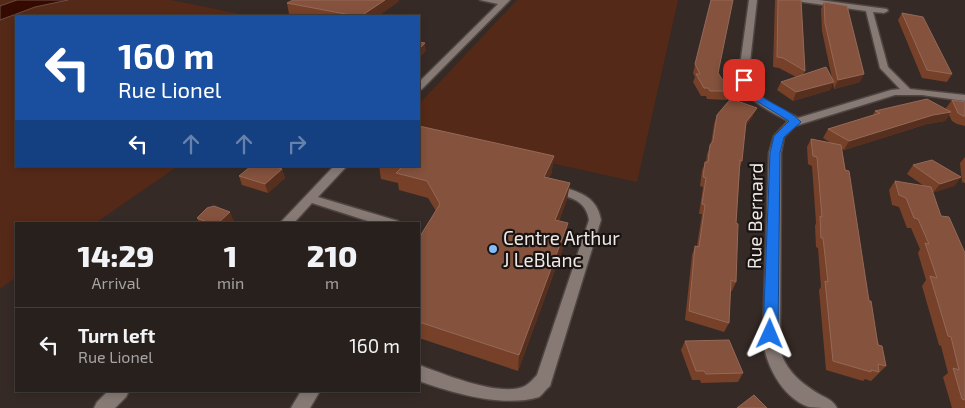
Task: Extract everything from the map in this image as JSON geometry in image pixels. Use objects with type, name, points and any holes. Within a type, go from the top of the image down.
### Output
[{"type":"street","points":[[484,0],[505,2]]},
{"type":"street","points":[[753,0],[744,80],[745,86],[756,97],[797,122]]},
{"type":"street","points":[[803,0],[884,11]]},
{"type":"street","points":[[420,86],[505,2]]},
{"type":"street","points":[[869,9],[884,68],[907,91]]},
{"type":"street","name":"Rue Bernard","points":[[828,408],[796,388],[773,355],[770,334],[775,153],[779,136],[791,124],[894,92],[907,91],[965,98]]},
{"type":"street","points":[[286,222],[340,167]]},
{"type":"street","points":[[420,373],[489,398],[512,399],[532,392],[544,380],[596,220],[595,211],[588,201],[577,195],[557,190]]},
{"type":"street","points":[[309,198],[387,222]]},
{"type":"street","points":[[103,408],[119,392]]},
{"type":"street","points":[[300,408],[310,392]]},
{"type":"shaded area","points":[[0,0],[171,0],[245,15],[15,15],[15,167],[177,167],[97,222],[15,222],[15,278],[0,289]]},
{"type":"shaded area","points":[[17,0],[68,0],[35,7],[0,20],[0,6]]},
{"type":"shaded area","points":[[517,0],[678,0],[637,182],[420,134],[420,103]]},
{"type":"building","points":[[293,0],[385,0],[362,15],[351,15],[287,3]]},
{"type":"building","points":[[711,0],[733,0],[718,73],[730,91],[710,91],[708,88],[704,88],[696,74],[700,74],[695,64]]},
{"type":"building","points":[[778,0],[801,0],[805,71],[783,58],[777,57]]},
{"type":"building","points":[[824,2],[847,6],[864,74],[838,80],[825,23]]},
{"type":"building","points":[[902,13],[923,17],[952,74],[927,70]]},
{"type":"building","points":[[826,67],[834,82],[796,92],[781,82]]},
{"type":"building","points":[[733,96],[737,101],[757,108],[746,122],[742,161],[740,160],[736,223],[738,224],[736,282],[731,280],[729,323],[689,311],[695,246],[699,247],[705,205],[702,204],[706,178],[703,177],[705,162],[708,162],[717,115]]},
{"type":"building","points":[[927,99],[951,112],[933,115],[849,141],[828,129],[880,113],[875,111]]},
{"type":"building","points":[[952,100],[965,102],[965,116],[958,113]]},
{"type":"building","name":"Centre Arthur J LeBlanc","points":[[420,126],[554,156],[544,177],[570,183],[555,220],[568,223],[519,355],[420,322],[420,236],[440,204],[427,181],[396,173],[401,168],[397,167],[420,167]]},
{"type":"building","points":[[811,139],[841,145],[845,170],[849,171],[869,301],[871,301],[878,345],[882,346],[886,366],[878,364],[879,372],[871,370],[871,372],[833,361],[825,281],[828,282],[823,238],[821,238],[820,216],[822,217],[817,157],[813,156]]},
{"type":"building","points":[[932,160],[961,177],[940,184],[913,165]]},
{"type":"building","points":[[250,167],[276,167],[282,169],[265,184],[239,176]]},
{"type":"building","points":[[895,181],[931,187],[941,216],[949,217],[965,253],[965,400],[962,399],[953,368],[959,370],[951,337],[948,336],[930,276],[937,278],[925,243],[929,244],[918,219],[914,218],[906,198],[899,195]]},
{"type":"building","points":[[214,206],[230,212],[219,222],[207,222],[197,218],[207,208]]},
{"type":"building","points":[[729,340],[743,373],[706,374],[704,371],[696,371],[685,341]]},
{"type":"building","points":[[754,395],[767,408],[737,408]]},
{"type":"place","name":"Centre Arthur J LeBlanc","points":[[493,249]]},
{"type":"route","points":[[744,80],[745,86],[756,97],[797,122],[791,124],[779,136],[775,153],[770,334]]}]
